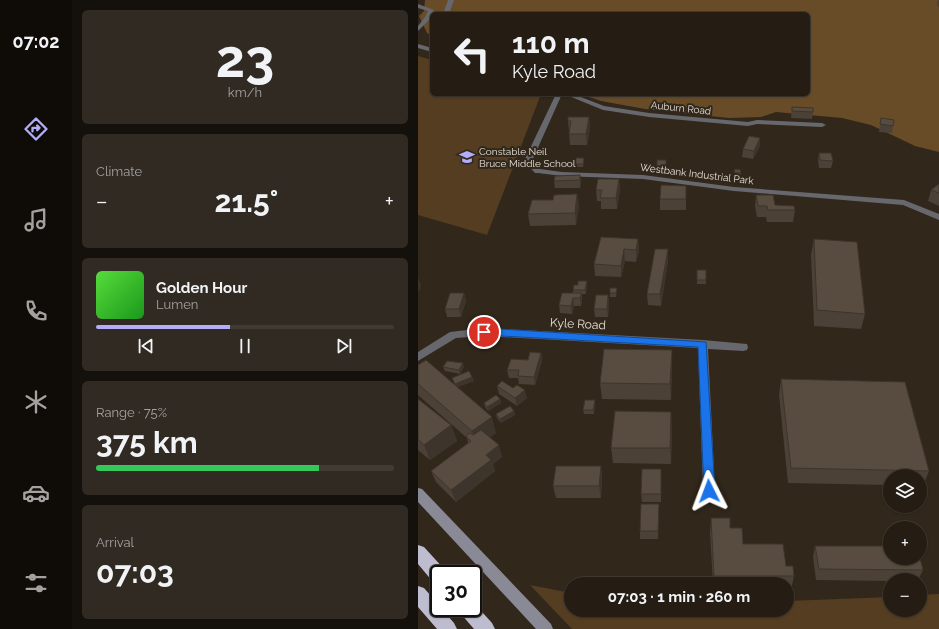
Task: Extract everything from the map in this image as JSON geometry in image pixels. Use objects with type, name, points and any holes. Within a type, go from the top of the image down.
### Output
[{"type":"highway","points":[[418,552],[430,566]]},
{"type":"highway","points":[[418,594],[448,629]]},
{"type":"highway","points":[[475,617],[486,629]]},
{"type":"street","points":[[447,12],[451,0]]},
{"type":"street","points":[[419,6],[431,10],[430,12]]},
{"type":"street","points":[[418,29],[428,18],[430,13]]},
{"type":"street","points":[[418,46],[430,49]]},
{"type":"street","name":"Westbank Industrial Park","points":[[558,96],[528,160],[538,171],[562,174],[643,177],[734,189],[904,203],[939,217]]},
{"type":"street","name":"Auburn Road","points":[[572,96],[603,108],[649,116],[748,124],[757,122],[822,125]]},
{"type":"street","name":"Kyle Road","points":[[418,357],[454,335],[484,332],[743,347]]},
{"type":"street","points":[[703,344],[709,491]]},
{"type":"street","points":[[418,493],[546,629]]},
{"type":"shaded area","points":[[425,0],[939,0],[939,152],[915,146],[871,125],[842,118],[776,112],[761,117],[729,118],[645,109],[601,101],[586,96],[810,96],[810,12],[430,12],[430,35],[427,33],[419,16],[424,11]]},
{"type":"shaded area","name":"Constable Neil Bruce Middle School","points":[[418,56],[430,59],[430,96],[540,96],[487,235],[418,215]]},
{"type":"shaded area","points":[[530,585],[564,592],[564,617],[794,617],[794,601],[883,597],[883,617],[927,617],[927,595],[939,594],[939,629],[572,629]]},
{"type":"building","points":[[792,107],[813,108],[813,112],[792,111]]},
{"type":"building","points":[[568,117],[589,117],[586,134],[569,134],[571,121],[568,121]]},
{"type":"building","points":[[881,118],[894,120],[893,126],[880,124]]},
{"type":"building","points":[[749,136],[760,138],[754,151],[743,149]]},
{"type":"building","points":[[819,153],[831,153],[833,161],[820,160]]},
{"type":"building","points":[[576,158],[584,158],[583,164],[575,164]]},
{"type":"building","points":[[657,160],[666,160],[666,166],[657,166]]},
{"type":"building","points":[[735,169],[741,170],[740,173],[734,172]]},
{"type":"building","points":[[580,175],[580,180],[554,181],[555,176]]},
{"type":"building","points":[[598,179],[619,179],[616,198],[600,198],[602,190],[596,190]]},
{"type":"building","points":[[939,184],[939,193],[931,190]]},
{"type":"building","points":[[661,185],[686,186],[686,199],[660,199]]},
{"type":"building","points":[[577,194],[575,213],[528,214],[532,200],[553,200],[554,195]]},
{"type":"building","points":[[756,195],[773,195],[775,205],[794,206],[795,210],[768,210],[767,206],[758,206]]},
{"type":"building","points":[[601,237],[638,239],[636,250],[624,249],[621,266],[594,264]]},
{"type":"building","points":[[814,239],[857,242],[865,314],[817,310]]},
{"type":"building","points":[[655,249],[668,249],[660,294],[647,294]]},
{"type":"building","points":[[697,270],[706,270],[706,280],[697,280]]},
{"type":"building","points":[[578,281],[587,281],[585,290],[573,290],[574,285],[578,285]]},
{"type":"building","points":[[610,288],[617,288],[616,293],[610,293]]},
{"type":"building","points":[[450,293],[464,293],[459,309],[445,309]]},
{"type":"building","points":[[562,293],[581,293],[580,298],[573,298],[571,306],[559,305]]},
{"type":"building","points":[[596,295],[608,295],[607,309],[594,309]]},
{"type":"building","points":[[604,349],[672,350],[670,384],[600,383]]},
{"type":"building","points":[[530,352],[541,353],[534,377],[518,376],[519,370],[507,370],[511,359],[528,360]]},
{"type":"building","points":[[426,360],[492,417],[472,431],[418,384],[418,365]]},
{"type":"building","points":[[447,361],[463,363],[459,370],[443,367]]},
{"type":"building","points":[[469,371],[472,377],[455,384],[452,378]]},
{"type":"building","points":[[781,379],[905,382],[929,471],[927,471],[927,469],[883,470],[791,468]]},
{"type":"building","points":[[502,381],[513,388],[517,385],[525,390],[515,398],[497,386]]},
{"type":"building","points":[[496,395],[500,399],[487,407],[484,403]]},
{"type":"building","points":[[418,399],[451,425],[424,445],[418,439]]},
{"type":"building","points":[[585,400],[595,400],[593,410],[583,410]]},
{"type":"building","points":[[510,406],[514,411],[500,419],[496,414]]},
{"type":"building","points":[[615,411],[671,412],[670,448],[611,448]]},
{"type":"building","points":[[481,430],[499,445],[486,455],[491,460],[451,490],[431,471],[471,441],[466,436],[470,433],[473,435]]},
{"type":"building","points":[[556,466],[601,466],[599,486],[553,486]]},
{"type":"building","points":[[642,469],[661,469],[661,494],[641,494]]},
{"type":"building","points":[[641,504],[659,504],[658,531],[640,531]]},
{"type":"building","points":[[711,518],[730,518],[730,528],[742,528],[743,544],[783,544],[786,566],[793,566],[794,576],[714,576]]},
{"type":"building","points":[[815,546],[883,546],[883,565],[922,565],[923,570],[819,569]]},
{"type":"place","name":"Constable Neil Bruce Middle School","points":[[467,157]]},
{"type":"route","points":[[484,332],[703,344],[709,491]]}]
